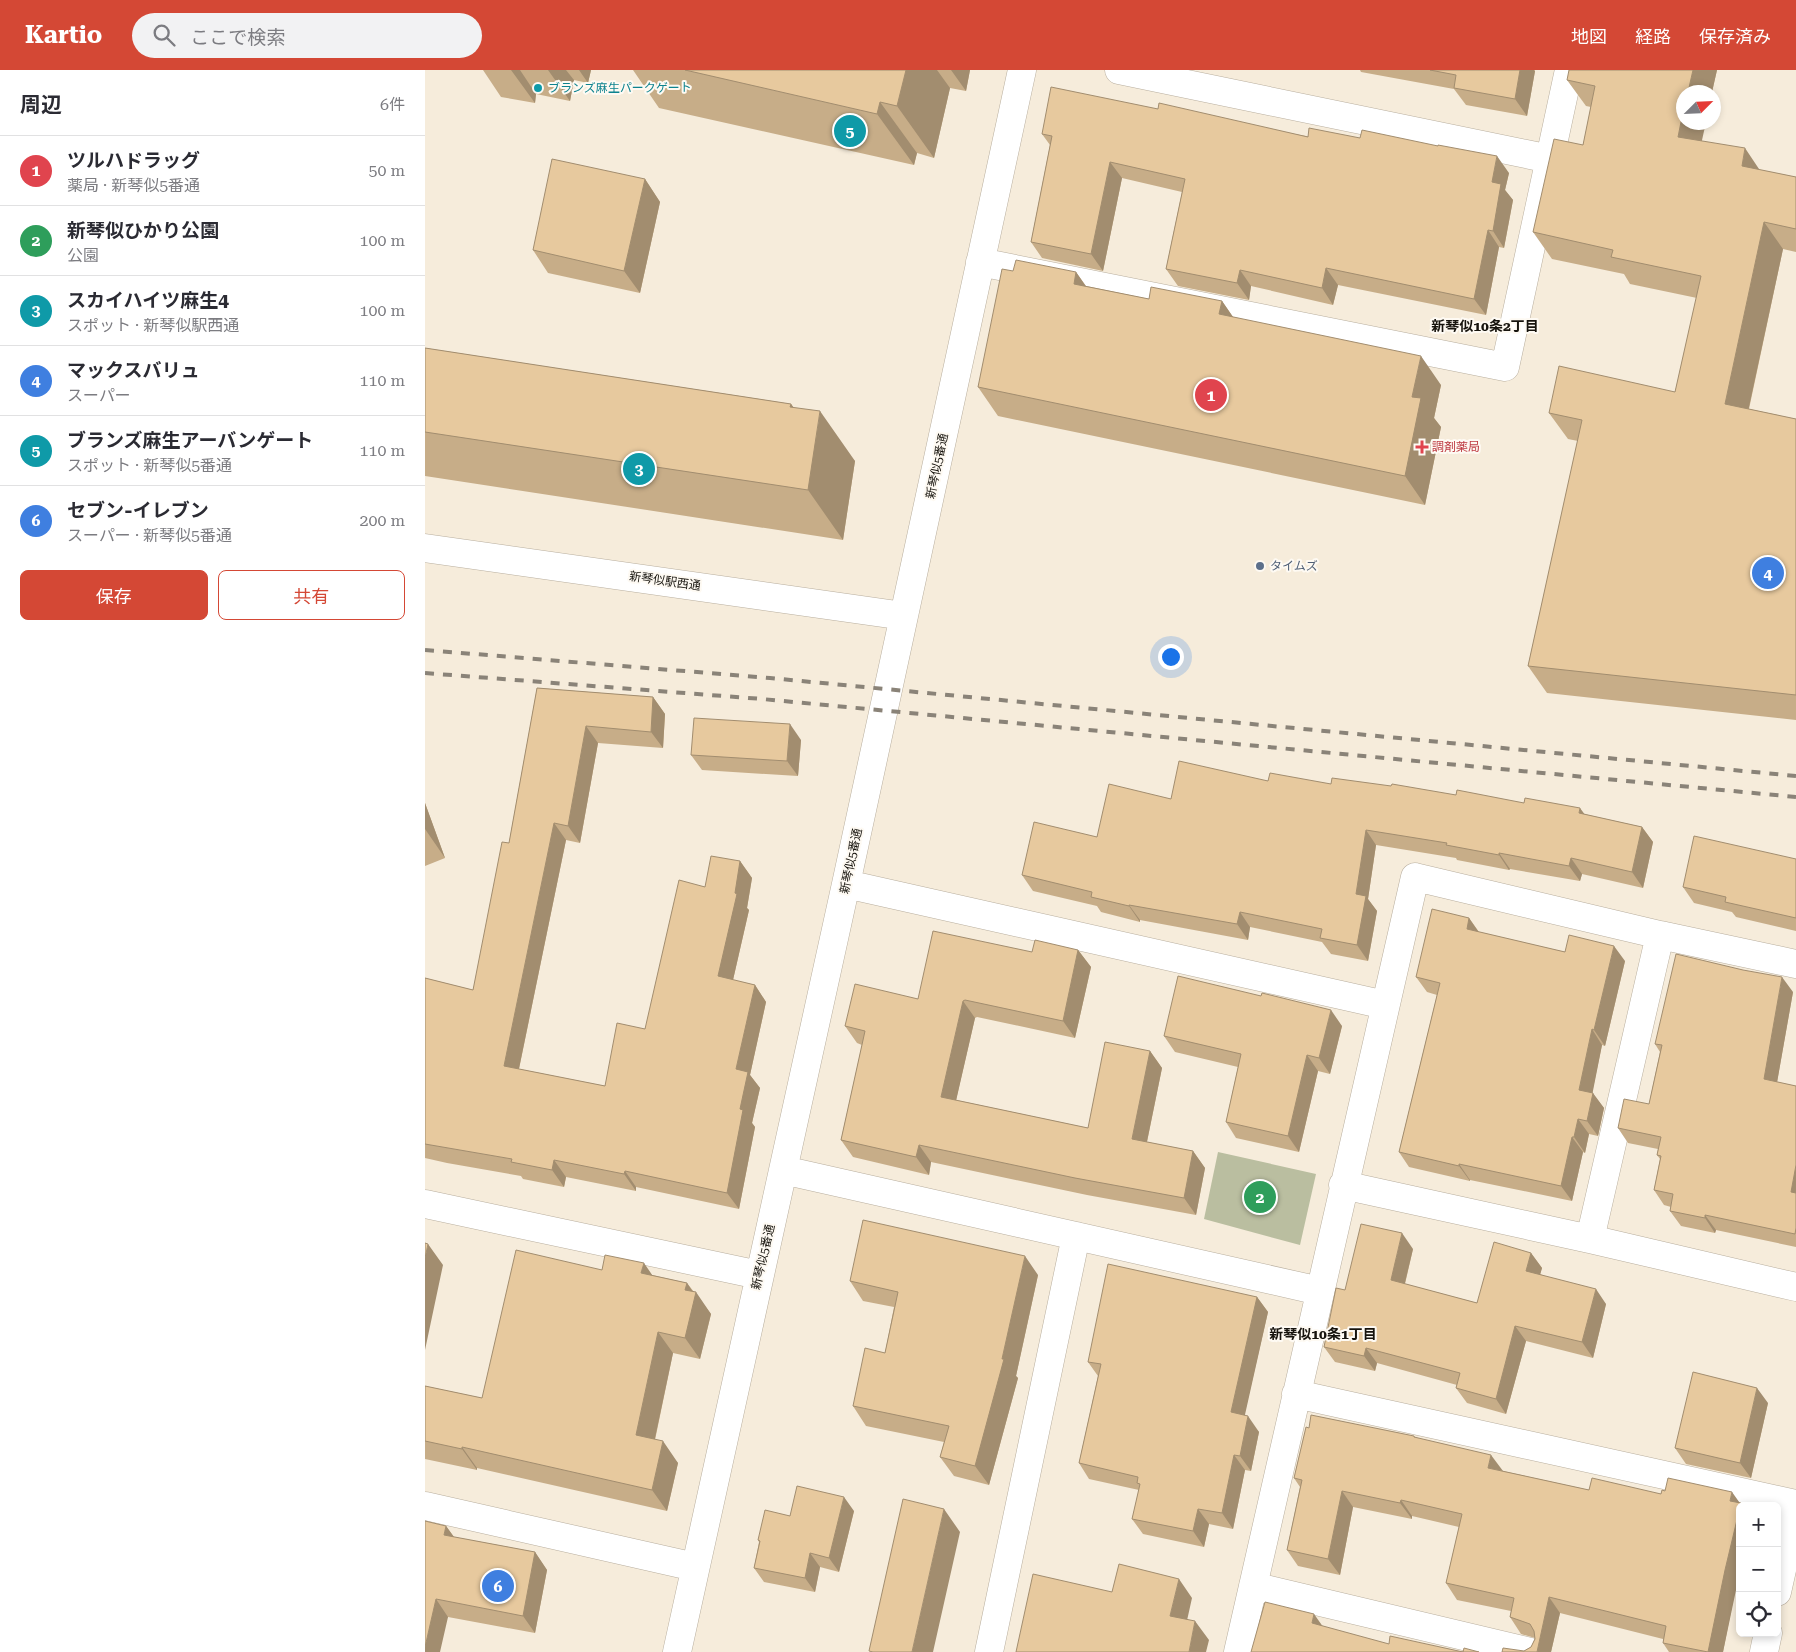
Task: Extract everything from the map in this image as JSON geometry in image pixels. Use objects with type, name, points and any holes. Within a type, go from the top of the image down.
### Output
[{"type":"street","name":"新琴似5番通","points":[[677,1652],[1022,70]]},
{"type":"street","points":[[1119,70],[1550,159]]},
{"type":"street","points":[[980,262],[1505,367],[1569,70]]},
{"type":"street","name":"新琴似駅西通","points":[[425,548],[904,616]]},
{"type":"street","points":[[1238,1652],[1343,1185],[1415,877],[1659,935],[1796,964]]},
{"type":"street","points":[[846,884],[1385,1005]]},
{"type":"street","points":[[1590,1239],[1659,935]]},
{"type":"street","points":[[783,1170],[1320,1291]]},
{"type":"street","points":[[1343,1185],[1796,1286]]},
{"type":"street","points":[[425,1204],[759,1275]]},
{"type":"street","points":[[989,1652],[1075,1236]]},
{"type":"street","points":[[1296,1394],[1796,1506],[1781,1574]]},
{"type":"street","points":[[425,1506],[695,1567]]},
{"type":"street","points":[[1253,1586],[1531,1652]]},
{"type":"street","points":[[1764,1652],[1767,1637]]},
{"type":"green space","points":[[1218,1152],[1316,1174],[1300,1245],[1204,1219]]},
{"type":"building","points":[[685,70],[906,70],[897,106],[880,102],[877,114]]},
{"type":"building","points":[[1430,70],[1520,70],[1515,99],[1454,88],[1456,75]]},
{"type":"building","points":[[1569,70],[1693,70],[1690,85],[1676,85],[1676,130],[1679,130],[1678,137],[1745,148],[1742,166],[1796,177],[1796,229],[1764,222],[1725,404],[1796,419],[1796,695],[1528,666],[1582,420],[1549,413],[1559,366],[1675,392],[1701,276],[1611,257],[1613,250],[1533,232],[1554,139],[1583,145],[1595,86],[1567,80]]},
{"type":"building","points":[[1051,87],[1158,109],[1159,103],[1308,137],[1309,128],[1360,138],[1362,130],[1497,156],[1492,182],[1501,184],[1493,231],[1488,230],[1474,299],[1326,268],[1322,288],[1240,270],[1237,283],[1166,269],[1185,179],[1110,162],[1091,254],[1031,242],[1052,136],[1042,134]]},
{"type":"building","points":[[552,159],[645,179],[624,271],[533,250]]},
{"type":"building","points":[[1016,260],[1076,272],[1074,284],[1149,299],[1151,287],[1222,301],[1219,314],[1421,356],[1412,397],[1421,398],[1405,476],[978,387],[1002,269],[1013,271]]},
{"type":"building","points":[[425,348],[791,404],[790,407],[820,411],[808,490],[425,432]]},
{"type":"building","points":[[537,688],[653,697],[651,732],[586,726],[568,826],[554,823],[504,1066],[605,1086],[617,1023],[645,1029],[679,880],[705,887],[711,856],[740,861],[735,893],[737,894],[718,976],[755,985],[736,1069],[748,1072],[740,1109],[743,1110],[727,1193],[625,1171],[624,1174],[554,1160],[552,1170],[511,1162],[512,1159],[425,1144],[425,978],[473,990],[502,842],[509,843]]},
{"type":"building","points":[[694,718],[790,724],[787,761],[691,755]]},
{"type":"building","points":[[1179,761],[1268,781],[1270,773],[1331,784],[1332,778],[1391,786],[1392,784],[1456,795],[1457,790],[1524,803],[1525,798],[1580,808],[1579,813],[1642,827],[1632,872],[1571,858],[1569,866],[1366,830],[1356,894],[1366,896],[1357,945],[1320,938],[1322,929],[1240,912],[1237,924],[1129,906],[1091,897],[1092,892],[1022,875],[1034,822],[1097,837],[1109,784],[1171,799]]},
{"type":"building","points":[[1694,836],[1796,859],[1796,918],[1725,902],[1726,897],[1683,887]]},
{"type":"building","points":[[1432,909],[1469,918],[1467,929],[1565,952],[1569,935],[1614,946],[1594,1030],[1592,1029],[1579,1090],[1593,1093],[1587,1121],[1578,1119],[1561,1186],[1399,1152],[1440,983],[1416,977]]},
{"type":"building","points":[[933,931],[1032,952],[1035,940],[1078,950],[1063,1021],[963,1001],[941,1097],[1088,1128],[1105,1042],[1150,1051],[1132,1139],[1193,1151],[1184,1198],[1075,1178],[919,1145],[916,1157],[841,1140],[865,1031],[845,1026],[855,984],[918,999]]},
{"type":"building","points":[[1676,954],[1782,977],[1764,1079],[1796,1086],[1796,1165],[1791,1192],[1796,1193],[1795,1234],[1705,1215],[1705,1218],[1670,1211],[1673,1194],[1654,1190],[1661,1156],[1657,1155],[1661,1137],[1618,1128],[1624,1099],[1649,1104],[1662,1045],[1655,1044]]},
{"type":"building","points":[[1178,976],[1261,996],[1262,993],[1331,1010],[1319,1058],[1307,1055],[1288,1136],[1226,1122],[1241,1054],[1164,1036]]},
{"type":"building","points":[[863,1220],[1025,1256],[1002,1359],[1004,1359],[975,1466],[940,1457],[949,1426],[853,1406],[865,1348],[885,1353],[898,1292],[850,1281]]},
{"type":"building","points":[[1361,1224],[1402,1233],[1391,1280],[1477,1303],[1494,1242],[1531,1253],[1526,1271],[1596,1289],[1582,1342],[1515,1326],[1496,1399],[1456,1388],[1460,1373],[1366,1348],[1364,1356],[1324,1347],[1336,1288],[1345,1290]]},
{"type":"building","points":[[425,1243],[428,1244],[425,1258]]},
{"type":"building","points":[[516,1250],[602,1270],[605,1255],[644,1263],[641,1273],[687,1283],[685,1290],[696,1292],[685,1338],[658,1332],[636,1435],[663,1441],[652,1490],[462,1447],[462,1449],[425,1441],[425,1386],[482,1398]]},
{"type":"building","points":[[1108,1264],[1257,1297],[1231,1412],[1248,1416],[1240,1456],[1234,1455],[1222,1513],[1198,1509],[1193,1531],[1132,1519],[1140,1484],[1137,1483],[1138,1477],[1079,1463],[1101,1364],[1088,1362]]},
{"type":"building","points":[[1693,1372],[1757,1388],[1740,1463],[1675,1448]]},
{"type":"building","points":[[1311,1415],[1414,1436],[1491,1455],[1488,1468],[1589,1490],[1592,1478],[1661,1494],[1662,1490],[1665,1491],[1668,1478],[1732,1492],[1730,1501],[1736,1502],[1736,1524],[1708,1652],[1663,1643],[1666,1626],[1549,1597],[1537,1652],[1502,1652],[1503,1648],[1524,1651],[1531,1647],[1535,1639],[1534,1631],[1530,1624],[1510,1617],[1514,1598],[1446,1583],[1462,1514],[1401,1500],[1400,1503],[1342,1491],[1328,1559],[1287,1550],[1302,1480],[1294,1478],[1306,1427],[1309,1428]]},
{"type":"building","points":[[797,1486],[844,1497],[829,1558],[810,1553],[805,1578],[754,1568],[765,1510],[790,1516]]},
{"type":"building","points":[[903,1499],[944,1509],[912,1652],[873,1652],[869,1651]]},
{"type":"building","points":[[425,1521],[446,1526],[444,1535],[535,1552],[523,1616],[436,1599],[425,1647]]},
{"type":"building","points":[[1119,1564],[1179,1579],[1170,1616],[1195,1621],[1189,1652],[1016,1652],[1033,1574],[1112,1592]]},
{"type":"building","points":[[1265,1602],[1314,1614],[1312,1623],[1389,1644],[1390,1636],[1463,1652],[1251,1652]]},
{"type":"building","points":[[1464,1648],[1479,1652],[1463,1652]]},
{"type":"railway","points":[[425,650],[770,678],[1796,776]]},
{"type":"railway","points":[[425,673],[762,699],[1796,797]]},
{"type":"place","name":"ブランズ麻生パークゲート","points":[[538,88]]},
{"type":"place","name":"ブランズ麻生アーバンゲート","points":[[850,131]]},
{"type":"place","name":"ツルハドラッグ","points":[[1211,395]]},
{"type":"place","name":"調剤薬局","points":[[1422,447]]},
{"type":"place","name":"スカイハイツ麻生4","points":[[639,469]]},
{"type":"place","name":"タイムズ","points":[[1260,566]]},
{"type":"place","name":"マックスバリュ","points":[[1768,573]]},
{"type":"place","name":"新琴似ひかり公園","points":[[1260,1197]]},
{"type":"place","name":"セブン-イレブン","points":[[498,1586]]},
{"type":"district","name":"新琴似10条2丁目","points":[[1485,326]]},
{"type":"district","name":"新琴似10条1丁目","points":[[1323,1334]]}]
